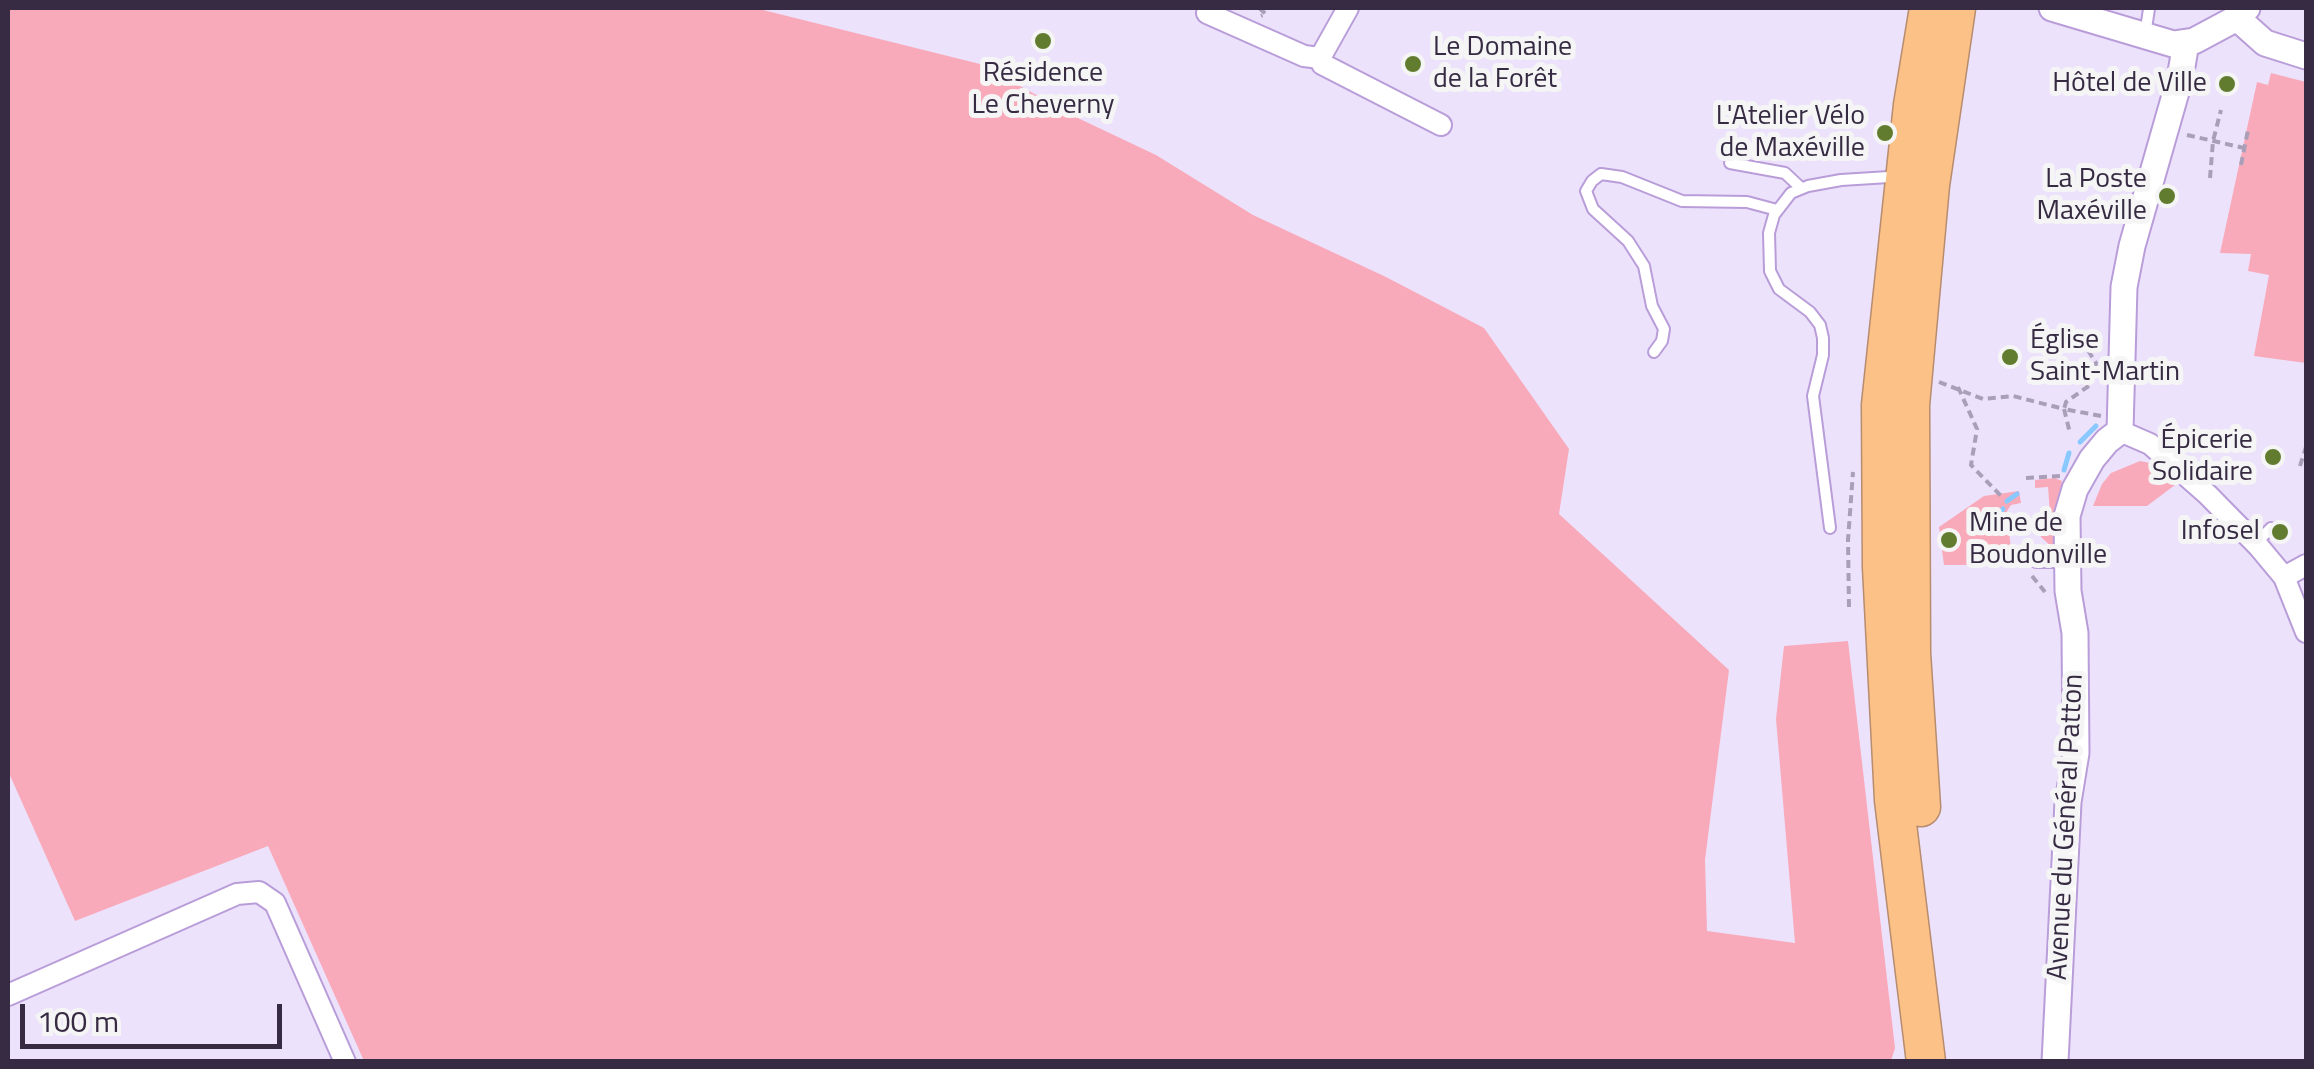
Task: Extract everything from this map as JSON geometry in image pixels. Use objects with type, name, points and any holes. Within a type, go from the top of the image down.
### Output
[{"type":"highway","points":[[1929,8],[1912,105],[1906,396],[1909,559],[1916,752],[1951,1062]]},
{"type":"highway","points":[[1926,1062],[1894,800],[1882,568],[1956,8]]},
{"type":"street","points":[[1348,8],[1320,58],[1322,64],[1441,125]]},
{"type":"street","points":[[2052,8],[2145,36],[2186,43],[2242,13],[2265,43],[2306,56]]},
{"type":"street","points":[[1207,13],[1304,56],[1320,58]]},
{"type":"street","points":[[2186,43],[2180,78],[2132,246],[2110,424],[2150,444],[2208,495],[2255,544],[2284,577],[2306,632]]},
{"type":"street","name":"Avenue du Général Patton","points":[[2055,1062],[2068,802],[2076,754],[2075,632],[2069,603],[2068,562],[2070,501],[2110,424]]},
{"type":"street","points":[[2284,577],[2306,565]]},
{"type":"street","points":[[8,995],[238,894],[259,892],[275,903],[345,1062]]},
{"type":"lane","points":[[2145,36],[2149,8]]},
{"type":"lane","points":[[1730,163],[1785,173],[1802,188]]},
{"type":"lane","points":[[1654,352],[1664,329],[1652,306],[1644,266],[1628,242],[1593,209],[1586,190],[1592,181],[1601,174],[1622,176],[1682,201],[1747,202],[1777,210]]},
{"type":"lane","points":[[1830,528],[1814,396],[1823,338],[1820,325],[1810,312],[1779,290],[1770,271],[1769,233],[1777,210],[1791,193],[1841,180],[1889,178]]},
{"type":"lane","points":[[2255,544],[2271,528]]},
{"type":"lane","points":[[2033,567],[2068,562]]},
{"type":"path","points":[[2210,178],[2221,110]]},
{"type":"path","points":[[2240,166],[2248,130]]},
{"type":"path","points":[[2178,133],[2244,148]]},
{"type":"path","points":[[2070,433],[2066,402],[2090,385],[2096,363],[2089,352],[2092,338],[2105,340]]},
{"type":"path","points":[[1958,387],[1977,428],[1971,465],[2000,496]]},
{"type":"path","points":[[1906,396],[1958,387],[1983,398],[2013,396],[2110,424]]},
{"type":"path","points":[[2300,466],[2306,448]]},
{"type":"path","points":[[2026,478],[2066,476]]},
{"type":"path","points":[[2033,567],[2046,592],[2054,595]]},
{"type":"shaded area","points":[[8,8],[755,8],[980,64],[1156,155],[1253,215],[1484,328],[1569,449],[1559,514],[1729,670],[1705,860],[1707,931],[1795,943],[1776,719],[1784,646],[1848,641],[1895,1048],[1891,1061],[364,1061],[268,846],[75,921],[8,771]]},
{"type":"shaded area","points":[[2271,73],[2306,82],[2306,363],[2254,356],[2269,275],[2248,271],[2251,254],[2220,253],[2257,82],[2268,85]]},
{"type":"shaded area","points":[[2140,461],[2155,464],[2179,482],[2147,506],[2093,506],[2111,473]]},
{"type":"shaded area","points":[[2035,480],[2062,481],[2054,549],[2041,537],[2038,527],[2051,526],[2048,487],[2035,488]]},
{"type":"shaded area","points":[[2019,491],[2021,503],[2011,505],[2007,511],[2011,550],[1972,565],[1944,565],[1939,527],[1984,496]]},
{"type":"waterway","points":[[2080,442],[2096,426]]},
{"type":"waterway","points":[[2064,470],[2069,453]]},
{"type":"waterway","points":[[2007,501],[2017,494]]},
{"type":"waterway","points":[[1982,519],[1998,515],[2003,509]]},
{"type":"place","name":"Résidence Le Cheverny","points":[[1043,41]]},
{"type":"place","name":"Le Domaine de la Forêt","points":[[1413,64]]},
{"type":"place","name":"Hôtel de Ville","points":[[2227,84]]},
{"type":"place","name":"L'Atelier Vélo de Maxéville","points":[[1885,133]]},
{"type":"place","name":"La Poste Maxéville","points":[[2167,196]]},
{"type":"place","name":"Église Saint-Martin","points":[[2010,357]]},
{"type":"place","name":"Épicerie Solidaire","points":[[2273,457]]},
{"type":"place","name":"Infosel","points":[[2280,532]]},
{"type":"place","name":"Mine de Boudonville","points":[[1949,540]]}]
